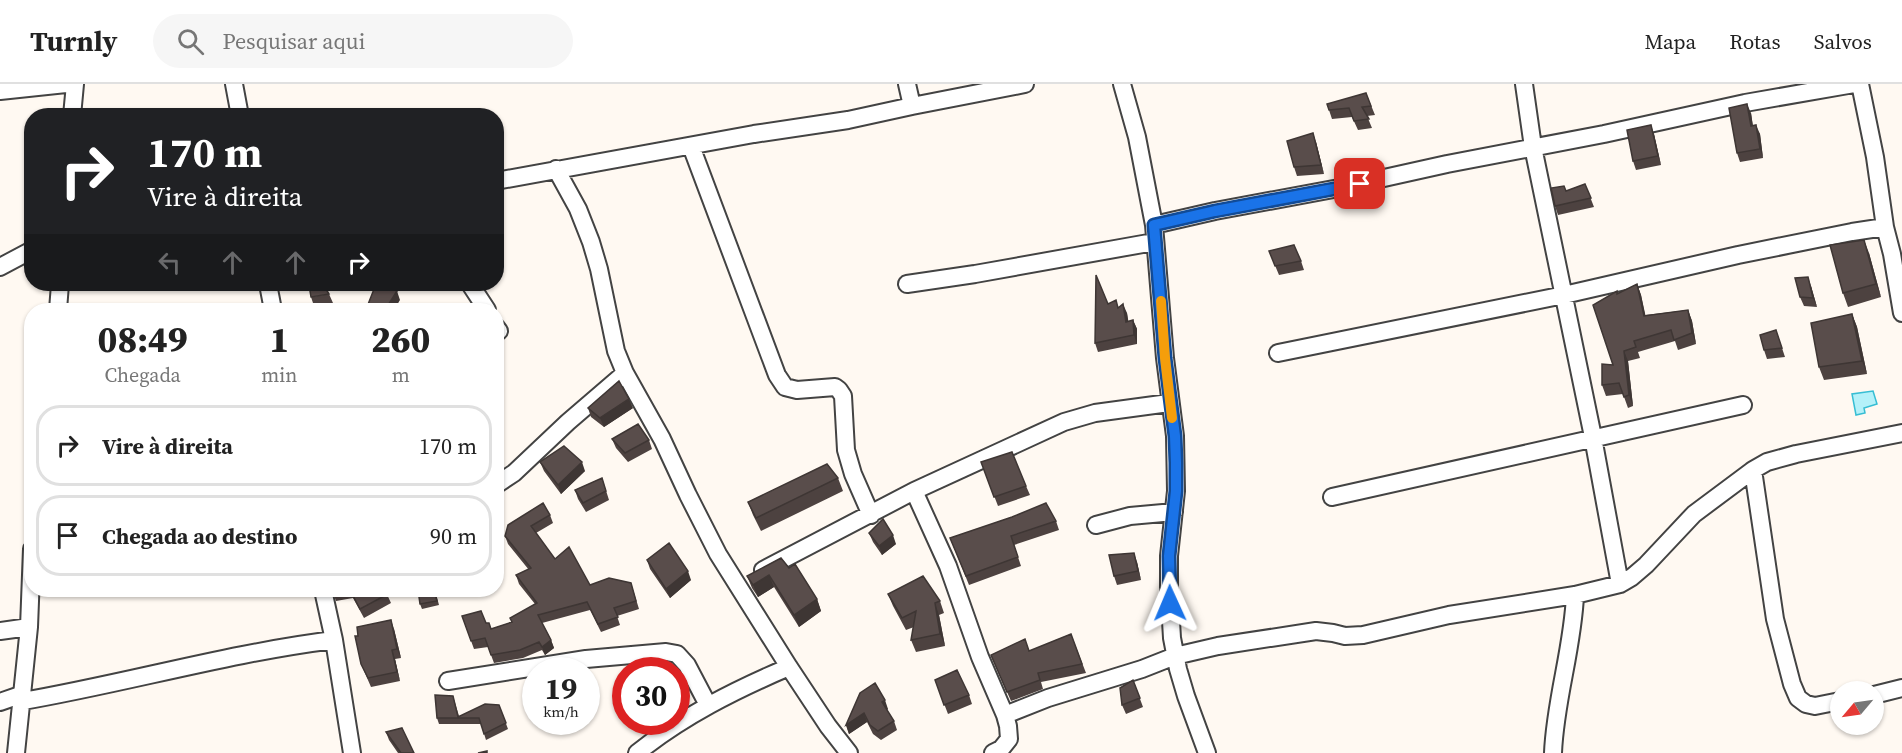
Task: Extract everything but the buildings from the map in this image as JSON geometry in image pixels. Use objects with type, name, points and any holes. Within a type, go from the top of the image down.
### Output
[{"type":"street","points":[[0,91],[66,84]]},
{"type":"street","points":[[73,108],[75,84]]},
{"type":"street","points":[[234,84],[238,108]]},
{"type":"street","points":[[907,84],[912,106]]},
{"type":"street","points":[[504,179],[754,134],[848,120],[1025,84]]},
{"type":"street","points":[[1122,84],[1137,137],[1154,234],[1175,436],[1176,463],[1169,587],[1172,638],[1186,696],[1208,753]]},
{"type":"street","points":[[1524,84],[1533,147],[1594,439],[1620,584]]},
{"type":"street","points":[[907,284],[975,274],[1154,234],[1215,211],[1339,189],[1447,164],[1854,84]]},
{"type":"street","points":[[1860,84],[1902,313]]},
{"type":"street","points":[[692,146],[777,375],[785,387],[796,390],[835,387],[843,396],[846,450],[853,474],[871,514]]},
{"type":"street","points":[[556,169],[578,209],[591,242],[616,351],[625,373],[650,416],[687,495],[736,584],[828,726],[849,753]]},
{"type":"street","points":[[1278,352],[1564,295],[1738,255],[1885,227]]},
{"type":"street","points":[[0,267],[24,254]]},
{"type":"street","points":[[504,480],[625,373]]},
{"type":"street","points":[[736,584],[914,491],[1064,422],[1095,413],[1170,403]]},
{"type":"street","points":[[1332,497],[1743,405]]},
{"type":"street","points":[[1005,715],[1048,698],[1142,669],[1175,656],[1218,646],[1316,631],[1345,636],[1363,635],[1449,615],[1575,595],[1620,584],[1646,565],[1694,514],[1767,462],[1902,433]]},
{"type":"street","points":[[1753,470],[1775,619],[1795,691],[1798,698],[1806,704],[1815,706],[1830,703]]},
{"type":"street","points":[[914,491],[948,566],[980,657],[1005,715],[1009,740],[1001,749],[993,753]]},
{"type":"street","points":[[1096,525],[1130,516],[1174,512]]},
{"type":"street","points":[[1553,753],[1554,727],[1574,616],[1575,595]]},
{"type":"street","points":[[16,753],[23,697],[30,597]]},
{"type":"street","points":[[324,597],[334,640],[352,753]]},
{"type":"street","points":[[0,631],[29,627]]},
{"type":"street","points":[[0,702],[152,676],[261,651],[334,640]]},
{"type":"street","points":[[448,681],[586,659],[666,652],[677,654],[687,665],[708,705]]},
{"type":"street","points":[[637,753],[662,732],[708,705],[789,667]]},
{"type":"street","points":[[1884,692],[1902,688]]},
{"type":"water","points":[[1873,391],[1877,404],[1864,408],[1865,413],[1856,415],[1852,394]]},
{"type":"slow traffic","points":[[1161,301],[1172,418]]},
{"type":"route","points":[[1170,603],[1169,556],[1176,491],[1175,436],[1165,358],[1154,225],[1215,211],[1360,184]]}]
